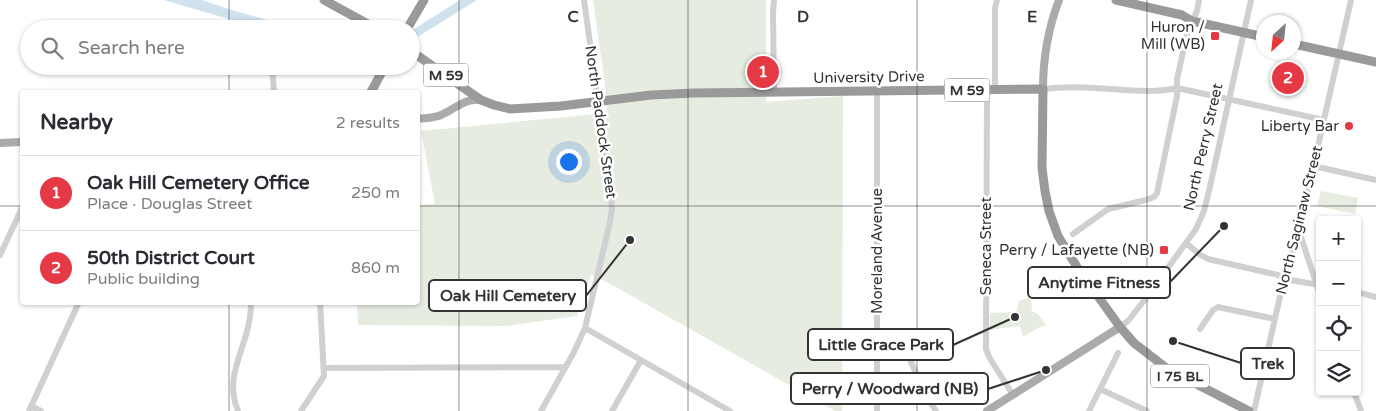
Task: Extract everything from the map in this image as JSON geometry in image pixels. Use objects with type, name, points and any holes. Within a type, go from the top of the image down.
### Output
[{"type":"highway","points":[[324,0],[362,20]]},
{"type":"highway","points":[[412,20],[424,0]]},
{"type":"highway","points":[[1116,0],[1182,15],[1192,21],[1256,35]]},
{"type":"highway","points":[[1301,46],[1376,62]]},
{"type":"highway","name":"M 59","points":[[420,57],[481,100]]},
{"type":"highway","points":[[372,90],[380,75]]},
{"type":"highway","name":"University Drive","points":[[481,100],[503,108],[518,109],[666,94],[1042,89]]},
{"type":"highway","name":"I 75 BL","points":[[1042,89],[1042,168],[1049,211],[1058,236],[1120,327],[1134,343],[1169,370],[1249,411]]},
{"type":"main road","name":"I 75 BL","points":[[1042,89],[1046,44],[1059,0]]},
{"type":"main road","points":[[420,119],[433,118],[465,101],[481,100]]},
{"type":"main road","points":[[0,143],[20,142]]},
{"type":"main road","name":"North Perry Street","points":[[987,411],[1120,327]]},
{"type":"street","name":"North Paddock Street","points":[[541,411],[566,368],[585,328],[612,210],[584,0]]},
{"type":"street","points":[[774,0],[774,92]]},
{"type":"street","name":"Seneca Street","points":[[997,0],[991,89],[986,349],[1012,395]]},
{"type":"street","points":[[1073,234],[1108,209],[1146,200],[1156,195],[1177,96],[1177,79],[1187,34],[1200,0]]},
{"type":"street","name":"North Perry Street","points":[[1120,327],[1133,315],[1198,224],[1206,204],[1251,0]]},
{"type":"street","name":"North Saginaw Street","points":[[1254,411],[1287,265],[1296,245],[1300,229],[1351,0]]},
{"type":"street","points":[[273,75],[274,90]]},
{"type":"street","name":"University Drive","points":[[1042,89],[1084,87],[1125,90],[1170,90],[1177,88],[1324,120]]},
{"type":"street","name":"Moreland Avenue","points":[[877,90],[878,411]]},
{"type":"street","points":[[1314,166],[1376,180]]},
{"type":"street","points":[[0,255],[20,212]]},
{"type":"street","points":[[1300,229],[1302,245],[1316,280]]},
{"type":"street","points":[[1186,243],[1208,259],[1278,275],[1284,279],[1316,285]]},
{"type":"street","points":[[1361,293],[1376,297]]},
{"type":"street","points":[[41,411],[30,409],[78,305]]},
{"type":"street","points":[[238,411],[234,395],[233,378],[247,332],[251,305]]},
{"type":"street","points":[[301,411],[323,378],[320,305]]},
{"type":"street","points":[[1200,329],[1213,310],[1218,308],[1275,319]]},
{"type":"street","points":[[585,328],[722,409],[730,411]]},
{"type":"street","points":[[877,348],[902,348],[906,350],[924,392],[936,411]]},
{"type":"street","points":[[1089,411],[1118,353]]},
{"type":"street","points":[[612,411],[641,360]]},
{"type":"street","points":[[324,368],[566,368]]},
{"type":"street","points":[[1100,389],[1147,411]]},
{"type":"street","points":[[1355,396],[1361,411]]},
{"type":"shaded area","points":[[593,0],[766,0],[766,102],[843,96],[842,411],[835,411],[605,281],[591,275],[577,316],[507,326],[358,325],[357,305],[420,305],[420,205],[435,204],[421,131],[607,113]]},
{"type":"shaded area","points":[[1321,191],[1358,198],[1355,214],[1317,206]]},
{"type":"shaded area","points":[[1031,297],[1032,311],[1038,314],[1046,325],[1023,337],[1020,326],[990,330],[990,313],[1016,312],[1019,301]]},
{"type":"water","points":[[164,0],[202,0],[268,20],[232,20]]},
{"type":"water","points":[[460,0],[477,0],[420,35],[420,25]]},
{"type":"place","name":"Huron / Mill (WB)","points":[[1215,36]]},
{"type":"place","name":"Oak Hill Cemetery Office","points":[[763,72]]},
{"type":"place","name":"50th District Court","points":[[1288,78]]},
{"type":"place","name":"Liberty Bar","points":[[1349,126]]},
{"type":"place","name":"Anytime Fitness","points":[[1224,226]]},
{"type":"place","name":"Oak Hill Cemetery","points":[[630,240]]},
{"type":"place","name":"Perry / Lafayette (NB)","points":[[1164,250]]},
{"type":"place","name":"Little Grace Park","points":[[1015,317]]},
{"type":"place","name":"Trek","points":[[1173,341]]},
{"type":"place","name":"Perry / Woodward (NB)","points":[[1046,370]]}]
